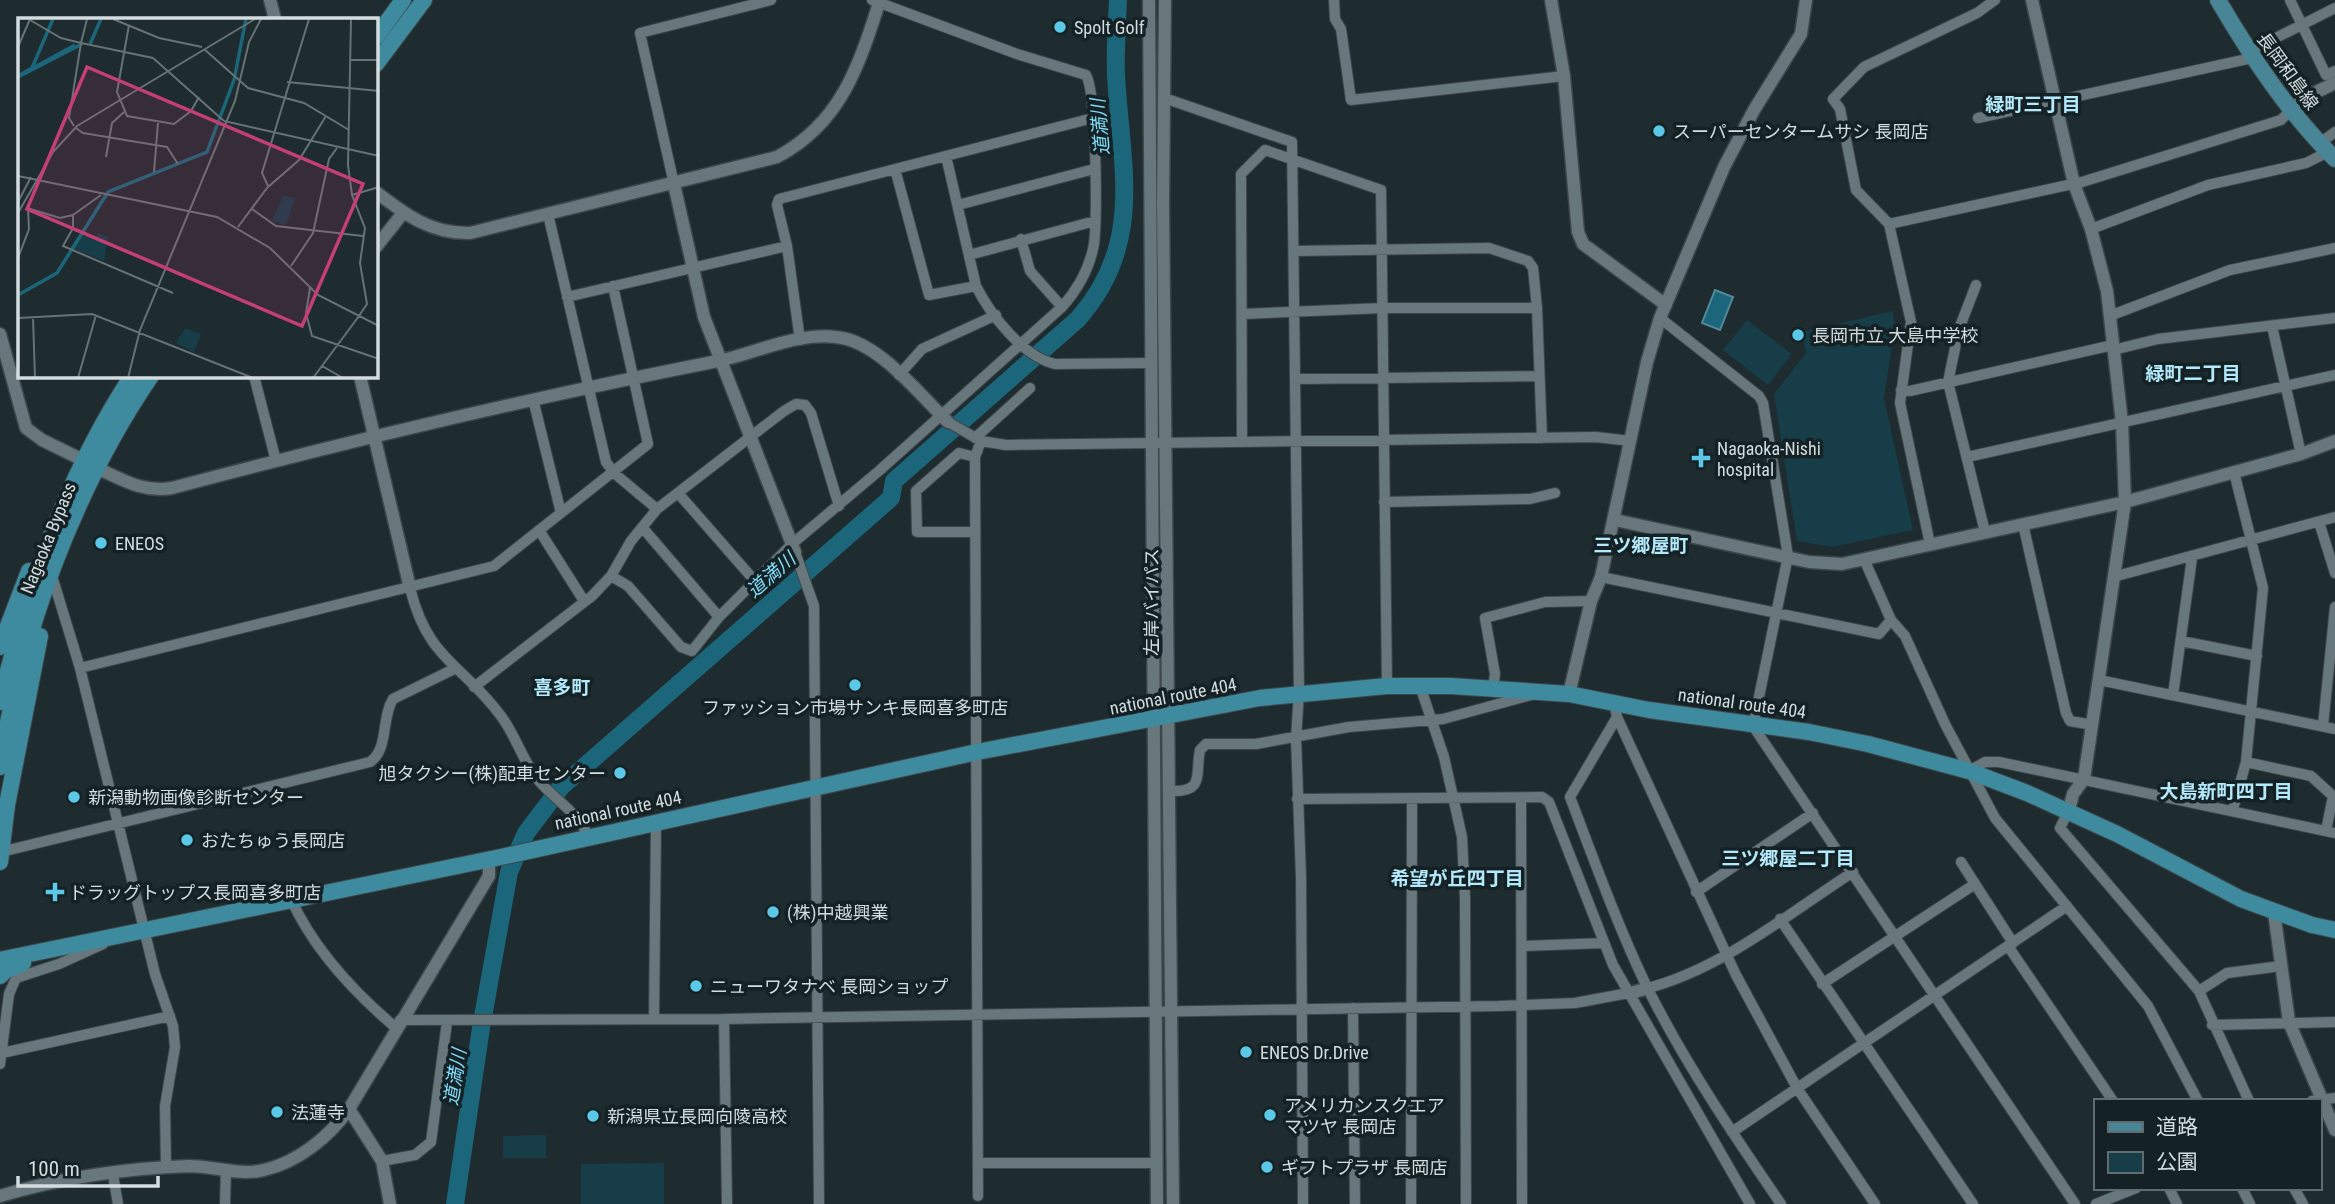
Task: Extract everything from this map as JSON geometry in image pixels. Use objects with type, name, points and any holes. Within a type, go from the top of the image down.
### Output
[{"type":"highway","points":[[378,34],[403,0]]},
{"type":"highway","points":[[378,61],[424,0]]},
{"type":"highway","name":"Nagaoka Bypass","points":[[0,768],[22,663],[91,464],[131,378]]},
{"type":"highway","name":"Nagaoka Bypass","points":[[0,702],[33,586],[56,522],[91,464],[150,378]]},
{"type":"highway","points":[[0,647],[22,583],[56,522]]},
{"type":"highway","points":[[1,857],[7,805],[52,575]]},
{"type":"highway","name":"national route 404","points":[[0,960],[495,857],[976,752],[1299,693],[1387,686],[1493,688],[1569,694],[1615,710],[1833,737],[1969,771],[2069,810],[2274,912],[2335,930]]},
{"type":"highway","points":[[0,976],[14,966],[99,940]]},
{"type":"main road","name":"長岡和島線","points":[[2218,0],[2250,55],[2291,110],[2328,151]]},
{"type":"street","points":[[271,0],[275,18]]},
{"type":"street","points":[[771,0],[639,33],[704,317],[807,580],[814,606],[819,1204]]},
{"type":"street","name":"左岸バイパス","points":[[1149,0],[1152,443],[1162,718],[1171,791],[1173,1204]]},
{"type":"street","name":"左岸バイパス","points":[[1157,1204],[1157,1011],[1167,443],[1165,0]]},
{"type":"street","points":[[1334,0],[1335,19],[1341,29],[1352,100],[1564,76]]},
{"type":"street","points":[[1551,0],[1564,76],[1577,232],[1583,244],[1666,305]]},
{"type":"street","points":[[1569,694],[1591,601],[1601,577],[1615,520],[1649,354],[1660,318],[1724,167],[1754,110],[1801,34],[1807,0]]},
{"type":"street","points":[[1930,544],[1900,403],[1912,322],[1889,224],[1856,190],[1840,109],[1833,99],[1864,67],[1977,13],[1995,0]]},
{"type":"street","points":[[2032,0],[2074,184],[2091,229],[2112,315],[2122,424],[2124,502],[2093,725],[2084,779],[2073,794],[2060,828],[2199,991],[2212,1025],[2248,1099]]},
{"type":"street","points":[[2290,0],[2326,75],[2335,71]]},
{"type":"street","points":[[378,194],[422,225],[450,233],[470,233],[777,157],[815,131],[842,99],[878,1],[1017,54],[1086,75],[1093,118],[1093,245],[1085,273],[1062,307],[944,418],[754,580],[692,651],[686,651],[628,586],[611,576]]},
{"type":"street","points":[[1978,118],[2250,55],[2335,8]]},
{"type":"street","points":[[1889,224],[2074,184],[2281,120],[2306,97],[2335,83]]},
{"type":"street","points":[[1170,100],[1292,142],[1299,693],[1296,738],[1303,1204]]},
{"type":"street","points":[[800,340],[787,246],[777,205],[779,199],[1093,118]]},
{"type":"street","points":[[2091,229],[2208,185],[2306,163],[2328,151],[2335,132]]},
{"type":"street","points":[[1242,442],[1241,174],[1265,150],[1381,190],[1387,686]]},
{"type":"street","points":[[946,156],[976,286],[1022,345],[1043,362],[1151,363]]},
{"type":"street","points":[[895,169],[926,292],[933,297],[976,286]]},
{"type":"street","points":[[958,205],[1094,169]]},
{"type":"street","points":[[378,244],[402,213]]},
{"type":"street","points":[[548,214],[606,462],[614,473],[657,509]]},
{"type":"street","points":[[970,255],[1095,221]]},
{"type":"street","points":[[1021,239],[1030,271],[1062,307]]},
{"type":"street","points":[[567,297],[787,246]]},
{"type":"street","points":[[1294,251],[1489,248],[1528,261],[1533,268],[1537,307],[1542,438]]},
{"type":"street","points":[[2112,315],[2230,270],[2335,248]]},
{"type":"street","points":[[1976,285],[1959,329],[1948,382],[1985,533]]},
{"type":"street","points":[[80,668],[494,566],[648,444],[650,439],[613,286]]},
{"type":"street","points":[[1243,314],[1383,308],[1537,307]]},
{"type":"street","points":[[899,374],[922,349],[996,315]]},
{"type":"street","points":[[1660,318],[1759,396],[1763,402],[1788,556],[1753,726],[2075,1204]]},
{"type":"street","points":[[1901,390],[2158,339],[2335,318]]},
{"type":"street","points":[[2272,326],[2301,454]]},
{"type":"street","points":[[0,334],[26,428],[42,440],[150,490],[172,488],[375,436],[635,375],[829,336],[849,339],[866,347],[899,374],[944,418],[976,438],[1006,445],[1542,438],[1596,438],[1631,442]]},
{"type":"street","points":[[1967,457],[2335,375]]},
{"type":"street","points":[[1295,379],[1539,376]]},
{"type":"street","points":[[255,378],[276,461]]},
{"type":"street","points":[[360,378],[421,625],[454,669],[500,715],[532,772],[584,825],[588,836]]},
{"type":"street","points":[[978,1196],[976,438],[1030,388]]},
{"type":"street","points":[[533,400],[561,513]]},
{"type":"street","points":[[474,687],[584,601],[611,576],[642,527],[657,509],[792,406],[805,405],[811,413],[838,506]]},
{"type":"street","points":[[1615,520],[1832,564],[2124,502],[2301,454],[2335,441]]},
{"type":"street","points":[[975,457],[959,453],[916,491],[917,532],[975,532]]},
{"type":"street","points":[[2233,809],[2241,789],[2246,762],[2263,588],[2234,472]]},
{"type":"street","points":[[678,492],[754,580]]},
{"type":"street","points":[[1384,502],[1530,499],[1555,493]]},
{"type":"street","points":[[2113,577],[2192,558],[2335,517]]},
{"type":"street","points":[[2319,522],[2335,573]]},
{"type":"street","points":[[2022,524],[2066,713],[2070,721],[2093,725]]},
{"type":"street","points":[[642,527],[719,617]]},
{"type":"street","points":[[539,530],[584,601]]},
{"type":"street","points":[[2173,695],[2192,558]]},
{"type":"street","points":[[1864,559],[1891,620],[1905,636],[1969,771],[1995,818],[2159,1021],[2197,1099]]},
{"type":"street","points":[[52,575],[80,668],[144,930],[170,1016],[174,1047],[165,1106],[166,1167]]},
{"type":"street","points":[[1601,577],[1879,634],[1891,620]]},
{"type":"street","points":[[1493,688],[1495,674],[1485,618],[1545,602],[1591,601]]},
{"type":"street","points":[[2323,726],[2335,607]]},
{"type":"street","points":[[2181,641],[2257,656]]},
{"type":"street","points":[[1,857],[118,824],[370,762],[380,751],[388,706],[393,699],[454,669]]},
{"type":"street","points":[[2099,680],[2335,729]]},
{"type":"street","points":[[1420,686],[1433,721],[1454,797],[1464,867],[1466,1204]]},
{"type":"street","points":[[1171,791],[1187,791],[1194,787],[1198,779],[1200,750],[1206,744],[1256,744],[1349,727],[1433,721],[1539,693]]},
{"type":"street","points":[[1615,710],[1727,956],[1797,1088],[1875,1204]]},
{"type":"street","points":[[1615,710],[1570,797],[1625,939],[1638,991],[1750,1204]]},
{"type":"street","points":[[1969,771],[1985,762],[1999,762],[2233,809],[2330,832],[2333,796],[2311,776],[2246,762]]},
{"type":"street","points":[[1297,799],[1542,797],[1549,802],[1604,943],[1781,1204]]},
{"type":"street","points":[[1521,798],[1522,1204]]},
{"type":"street","points":[[1412,799],[1412,1204]]},
{"type":"street","points":[[1696,892],[1813,813]]},
{"type":"street","points":[[654,1018],[656,822]]},
{"type":"street","points":[[2,1204],[0,1196],[166,1167],[262,1171],[290,1159],[319,1141],[349,1109],[489,876],[495,857]]},
{"type":"street","points":[[1961,862],[2010,945],[2112,1099]]},
{"type":"street","points":[[290,899],[307,929],[365,1002],[398,1024],[1173,1012],[1575,1003],[1638,991],[1684,977],[1727,956],[1853,872]]},
{"type":"street","points":[[1822,984],[1975,884]]},
{"type":"street","points":[[1732,1132],[2067,906]]},
{"type":"street","points":[[2274,912],[2289,1022],[2316,1099]]},
{"type":"street","points":[[1780,919],[1973,1204]]},
{"type":"street","points":[[125,935],[59,964],[16,978],[9,994],[1,1059],[170,1016]]},
{"type":"street","points":[[1521,946],[1604,943]]},
{"type":"street","points":[[2199,991],[2227,973],[2281,966]]},
{"type":"street","points":[[1353,1008],[1355,1204]]},
{"type":"street","points":[[724,1019],[727,1204]]},
{"type":"street","points":[[2212,1025],[2335,1021]]},
{"type":"street","points":[[382,1161],[415,1155],[431,1142],[447,1023]]},
{"type":"street","points":[[2321,1108],[2335,1130]]},
{"type":"street","points":[[349,1109],[382,1161],[390,1204]]},
{"type":"street","points":[[979,1163],[1157,1163]]},
{"type":"street","points":[[225,1204],[226,1169]]},
{"type":"street","points":[[113,1175],[118,1204]]},
{"type":"street","points":[[2095,1204],[2131,1190]]},
{"type":"green space","points":[[1893,311],[1895,326],[1884,398],[1913,530],[1832,547],[1797,541],[1774,394],[1806,353],[1801,332]]},
{"type":"green space","points":[[1747,320],[1792,354],[1768,385],[1723,350]]},
{"type":"green space","points":[[546,1135],[546,1158],[503,1158],[503,1136]]},
{"type":"green space","points":[[664,1163],[664,1204],[581,1204],[581,1164]]},
{"type":"shaded area","points":[[1715,290],[1733,297],[1720,330],[1702,323]]},
{"type":"waterway","name":"道満川","points":[[455,1204],[481,1028],[509,872],[526,833],[561,787],[891,498],[894,481],[1078,319],[1099,290],[1113,262],[1121,232],[1124,203],[1116,75],[1118,0]]},
{"type":"place","name":"Spolt Golf","points":[[1060,27]]},
{"type":"place","name":"スーパーセンタームサシ 長岡店","points":[[1659,131]]},
{"type":"place","name":"長岡市立 大島中学校","points":[[1798,335]]},
{"type":"place","name":"Nagaoka-Nishi hospital","points":[[1701,458]]},
{"type":"place","name":"ENEOS","points":[[101,543]]},
{"type":"place","name":"ファッション市場サンキ長岡喜多町店","points":[[855,685]]},
{"type":"place","name":"旭タクシー(株)配車センター","points":[[620,773]]},
{"type":"place","name":"新潟動物画像診断センター","points":[[74,797]]},
{"type":"place","name":"おたちゅう長岡店","points":[[187,840]]},
{"type":"place","name":"ドラッグトップス長岡喜多町店","points":[[55,892]]},
{"type":"place","name":"(株)中越興業","points":[[773,912]]},
{"type":"place","name":"ニューワタナベ 長岡ショップ","points":[[696,986]]},
{"type":"place","name":"ENEOS Dr.Drive","points":[[1246,1052]]},
{"type":"place","name":"法蓮寺","points":[[277,1112]]},
{"type":"place","name":"アメリカンスクエア マツヤ 長岡店","points":[[1270,1115]]},
{"type":"place","name":"新潟県立長岡向陵高校","points":[[593,1116]]},
{"type":"place","name":"ギフトプラザ 長岡店","points":[[1267,1167]]},
{"type":"district","name":"緑町三丁目","points":[[2033,104]]},
{"type":"district","name":"緑町二丁目","points":[[2193,373]]},
{"type":"district","name":"三ツ郷屋町","points":[[1641,545]]},
{"type":"district","name":"喜多町","points":[[562,687]]},
{"type":"district","name":"大島新町四丁目","points":[[2226,791]]},
{"type":"district","name":"三ツ郷屋二丁目","points":[[1788,858]]},
{"type":"district","name":"希望が丘四丁目","points":[[1457,878]]}]
